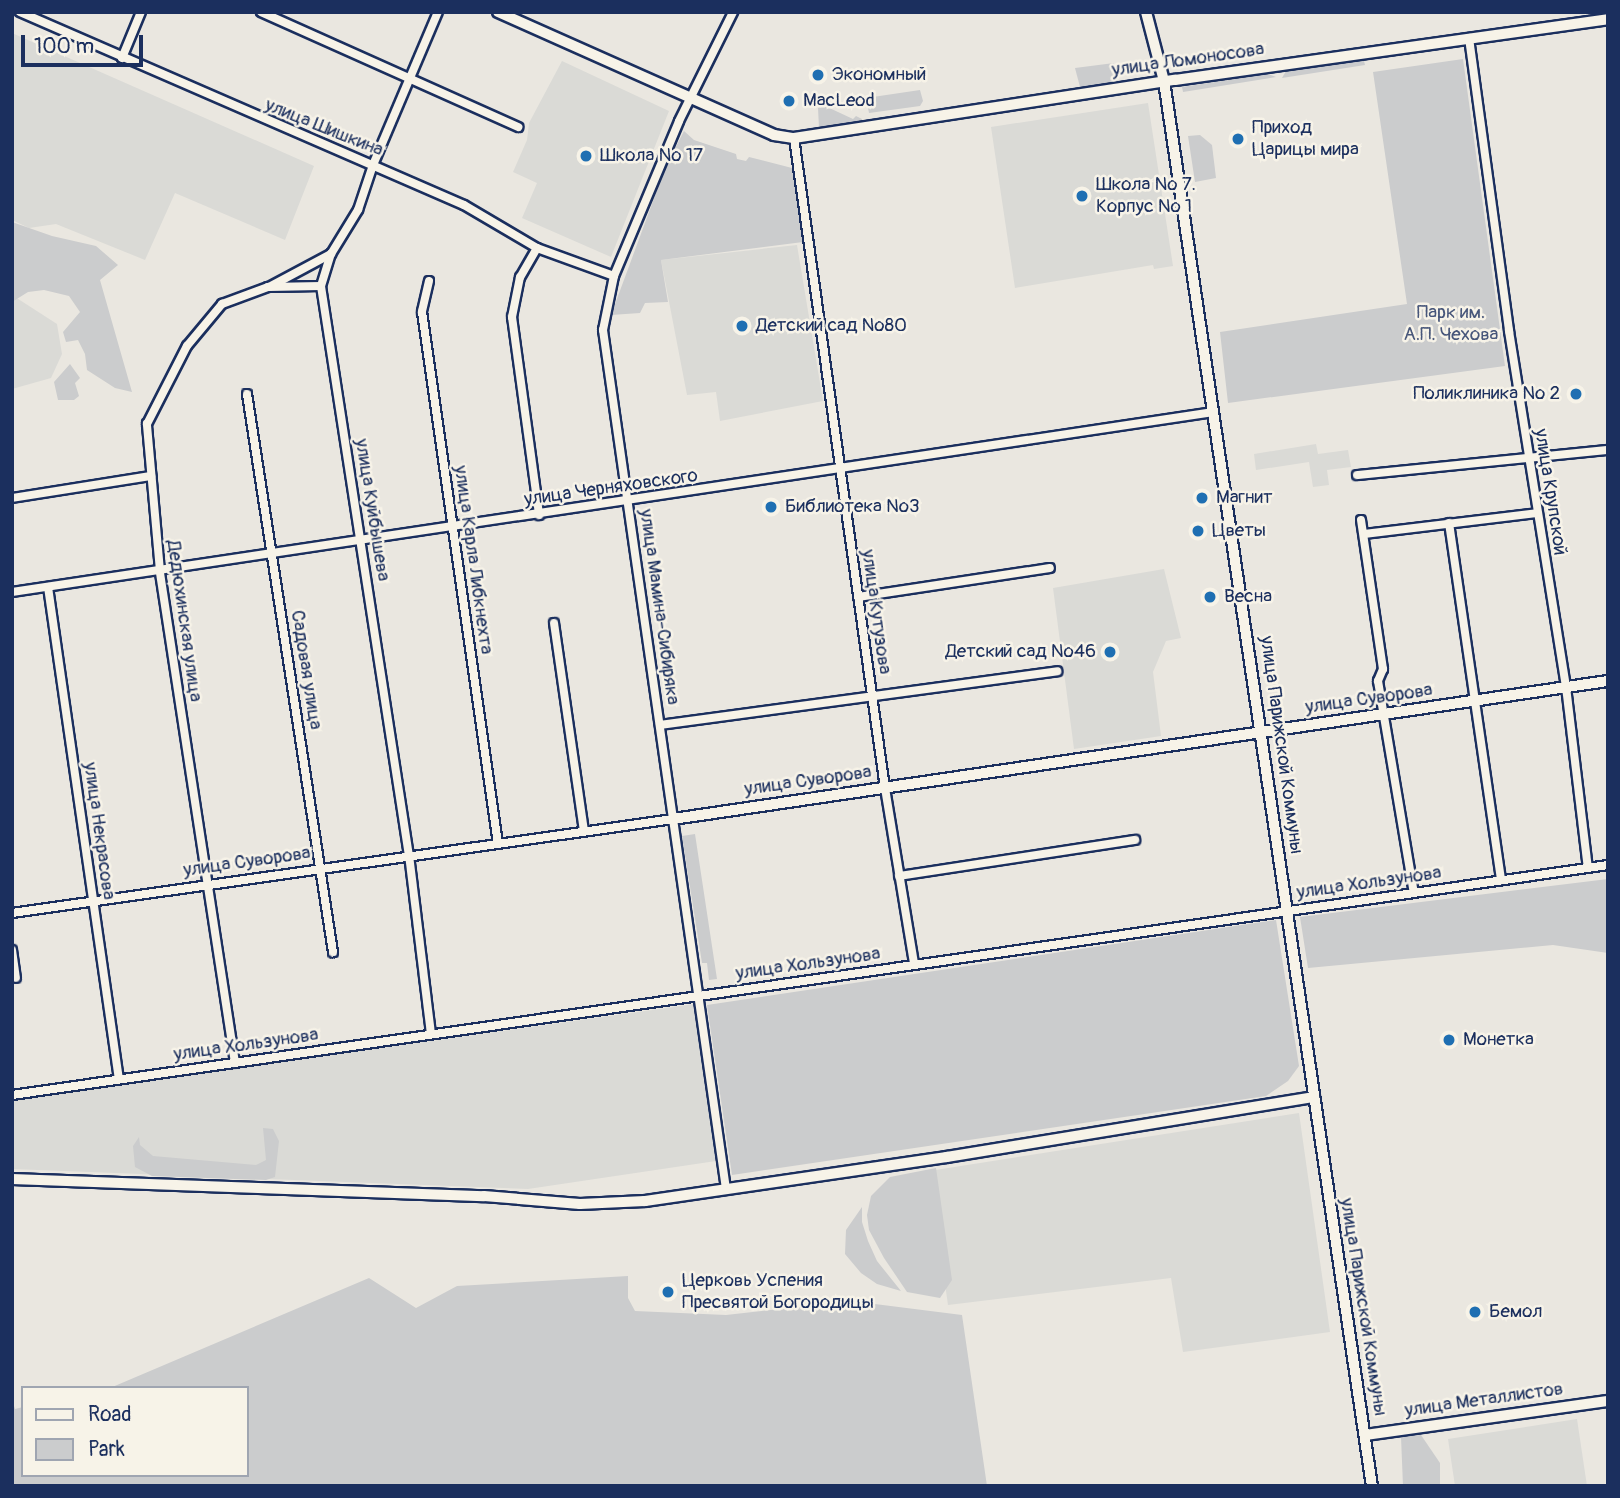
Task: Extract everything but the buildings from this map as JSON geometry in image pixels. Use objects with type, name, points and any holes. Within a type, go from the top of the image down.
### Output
[{"type":"main road","name":"улица Ломоносова","points":[[498,12],[774,135],[794,138],[1164,81],[1608,19]]},
{"type":"main road","name":"улица Парижской Коммуны","points":[[1146,12],[1164,81],[1372,1486]]},
{"type":"main road","name":"улица Суворова","points":[[673,819],[1608,681]]},
{"type":"main road","points":[[12,1179],[484,1196],[580,1203],[645,1200],[1314,1097]]},
{"type":"main road","name":"улица Металлистов","points":[[1365,1435],[1608,1401]]},
{"type":"street","name":"улица Шишкина","points":[[20,12],[464,205],[537,248],[614,276]]},
{"type":"street","points":[[122,58],[141,12]]},
{"type":"street","points":[[261,12],[517,127]]},
{"type":"street","name":"улица Куйбышева","points":[[431,1034],[409,856],[321,286],[331,254],[359,210],[373,165],[438,12]]},
{"type":"street","name":"улица Мамина-Сибиряка","points":[[726,1189],[603,330],[614,276],[679,121],[693,100],[733,12]]},
{"type":"street","name":"улица Крупской","points":[[1469,38],[1537,513],[1566,687],[1588,868]]},
{"type":"street","name":"улица Кутузова","points":[[794,138],[885,788],[914,964]]},
{"type":"street","points":[[537,248],[520,277],[512,317],[539,514]]},
{"type":"street","points":[[268,287],[331,254]]},
{"type":"street","name":"улица Карла Либкнехта","points":[[429,281],[422,312],[498,844]]},
{"type":"street","name":"Дедюхинская улица","points":[[235,1063],[160,571],[147,424],[187,346],[222,304],[268,287],[321,286]]},
{"type":"street","name":"Садовая улица","points":[[247,394],[333,952]]},
{"type":"street","name":"улица Черняховского","points":[[12,593],[1214,412]]},
{"type":"street","points":[[1357,475],[1530,460],[1608,450]]},
{"type":"street","points":[[12,498],[151,477]]},
{"type":"street","points":[[1364,534],[1537,513]]},
{"type":"street","points":[[1362,520],[1383,670],[1378,681],[1414,893]]},
{"type":"street","points":[[1449,523],[1501,880]]},
{"type":"street","points":[[858,597],[1050,568]]},
{"type":"street","name":"улица Некрасова","points":[[48,587],[119,1079]]},
{"type":"street","points":[[554,623],[584,831]]},
{"type":"street","points":[[660,724],[1057,671]]},
{"type":"street","name":"улица Суворова","points":[[12,913],[673,819]]},
{"type":"street","points":[[900,876],[1135,841]]},
{"type":"street","name":"улица Хользунова","points":[[12,1095],[1608,865]]},
{"type":"street","points":[[12,950],[16,978]]},
{"type":"shaded area","points":[[12,33],[314,166],[285,240],[175,193],[145,260],[56,224],[29,228],[12,220]]},
{"type":"shaded area","name":"Школа № 17","points":[[562,61],[669,111],[611,257],[522,218],[537,183],[513,172],[527,140],[529,123]]},
{"type":"shaded area","name":"Школа № 7. Корпус № 1","points":[[1148,103],[1173,266],[1154,269],[1153,265],[1015,288],[991,127]]},
{"type":"shaded area","name":"Детский сад №80","points":[[797,245],[823,401],[720,421],[716,392],[687,395],[661,260]]},
{"type":"shaded area","points":[[12,295],[57,324],[62,354],[51,378],[12,389]]},
{"type":"shaded area","points":[[1316,444],[1318,454],[1348,450],[1351,467],[1327,470],[1329,485],[1313,487],[1309,462],[1256,470],[1254,454]]},
{"type":"shaded area","name":"Детский сад №46","points":[[1164,569],[1181,638],[1166,641],[1153,672],[1161,736],[1074,749],[1053,588]]},
{"type":"shaded area","points":[[695,1004],[716,1161],[528,1189],[12,1169],[12,1100]]},
{"type":"shaded area","points":[[1299,1113],[1330,1332],[1183,1352],[1171,1278],[948,1305],[929,1171]]},
{"type":"shaded area","points":[[1577,1419],[1587,1486],[1455,1486],[1448,1439]]},
{"type":"green space","name":"Парк им. А.П. Чехова","points":[[1463,59],[1505,366],[1228,403],[1220,332],[1407,304],[1373,72]]},
{"type":"green space","points":[[1364,61],[1365,65],[1282,78],[1286,71]]},
{"type":"green space","points":[[1114,63],[1118,83],[1080,87],[1075,68]]},
{"type":"green space","points":[[1268,74],[1276,77],[1183,92],[1182,87]]},
{"type":"green space","points":[[920,90],[923,101],[920,106],[869,113],[866,98]]},
{"type":"green space","points":[[823,105],[853,119],[856,116],[862,119],[861,123],[819,128],[818,108]]},
{"type":"green space","points":[[684,131],[694,140],[736,154],[737,159],[746,161],[749,157],[792,168],[803,242],[661,260],[668,302],[645,303],[640,313],[611,315],[666,166]]},
{"type":"green space","points":[[1200,135],[1212,145],[1216,178],[1195,182],[1188,136]]},
{"type":"green space","points":[[12,222],[52,236],[96,246],[118,265],[100,280],[132,392],[115,388],[87,370],[85,354],[78,340],[66,342],[63,332],[80,312],[69,296],[44,290],[28,292],[12,302]]},
{"type":"green space","points":[[70,364],[80,378],[75,383],[79,396],[74,400],[58,400],[54,382]]},
{"type":"green space","points":[[695,834],[717,979],[709,980],[707,963],[702,963],[682,836]]},
{"type":"green space","points":[[1608,879],[1608,953],[1553,945],[1308,968],[1300,917]]},
{"type":"green space","points":[[1276,920],[1299,1066],[1288,1081],[1266,1096],[732,1175],[707,1005]]},
{"type":"green space","points":[[263,1128],[273,1129],[279,1141],[275,1177],[266,1180],[152,1176],[135,1167],[133,1146],[139,1137],[140,1145],[153,1156],[256,1165],[266,1160]]},
{"type":"green space","points":[[936,1168],[952,1280],[940,1298],[907,1292],[869,1230],[867,1215],[871,1196],[890,1177]]},
{"type":"green space","points":[[862,1207],[862,1222],[877,1261],[901,1291],[877,1284],[861,1273],[845,1254],[846,1230]]},
{"type":"green space","points":[[628,1276],[628,1298],[635,1311],[726,1315],[851,1301],[962,1315],[987,1486],[12,1486],[12,1400],[15,1409],[21,1408],[21,1477],[248,1477],[248,1386],[115,1386],[369,1278],[416,1308],[457,1286]]},
{"type":"green space","points":[[1421,1435],[1440,1463],[1440,1486],[1403,1486],[1401,1437]]},
{"type":"place","name":"Экономный","points":[[818,75]]},
{"type":"place","name":"MacLeod","points":[[789,101]]},
{"type":"place","name":"Приход Царицы мира","points":[[1238,139]]},
{"type":"place","name":"Школа № 17","points":[[586,156]]},
{"type":"place","name":"Школа № 7. Корпус № 1","points":[[1082,196]]},
{"type":"place","name":"Детский сад №80","points":[[742,326]]},
{"type":"place","name":"Поликлиника № 2","points":[[1576,394]]},
{"type":"place","name":"Магнит","points":[[1202,498]]},
{"type":"place","name":"Библиотека №3","points":[[771,507]]},
{"type":"place","name":"Цветы","points":[[1198,531]]},
{"type":"place","name":"Весна","points":[[1210,597]]},
{"type":"place","name":"Детский сад №46","points":[[1110,652]]},
{"type":"place","name":"Монетка","points":[[1449,1040]]},
{"type":"place","name":"Церковь Успения Пресвятой Богородицы","points":[[668,1292]]},
{"type":"place","name":"Бемол","points":[[1475,1312]]}]
